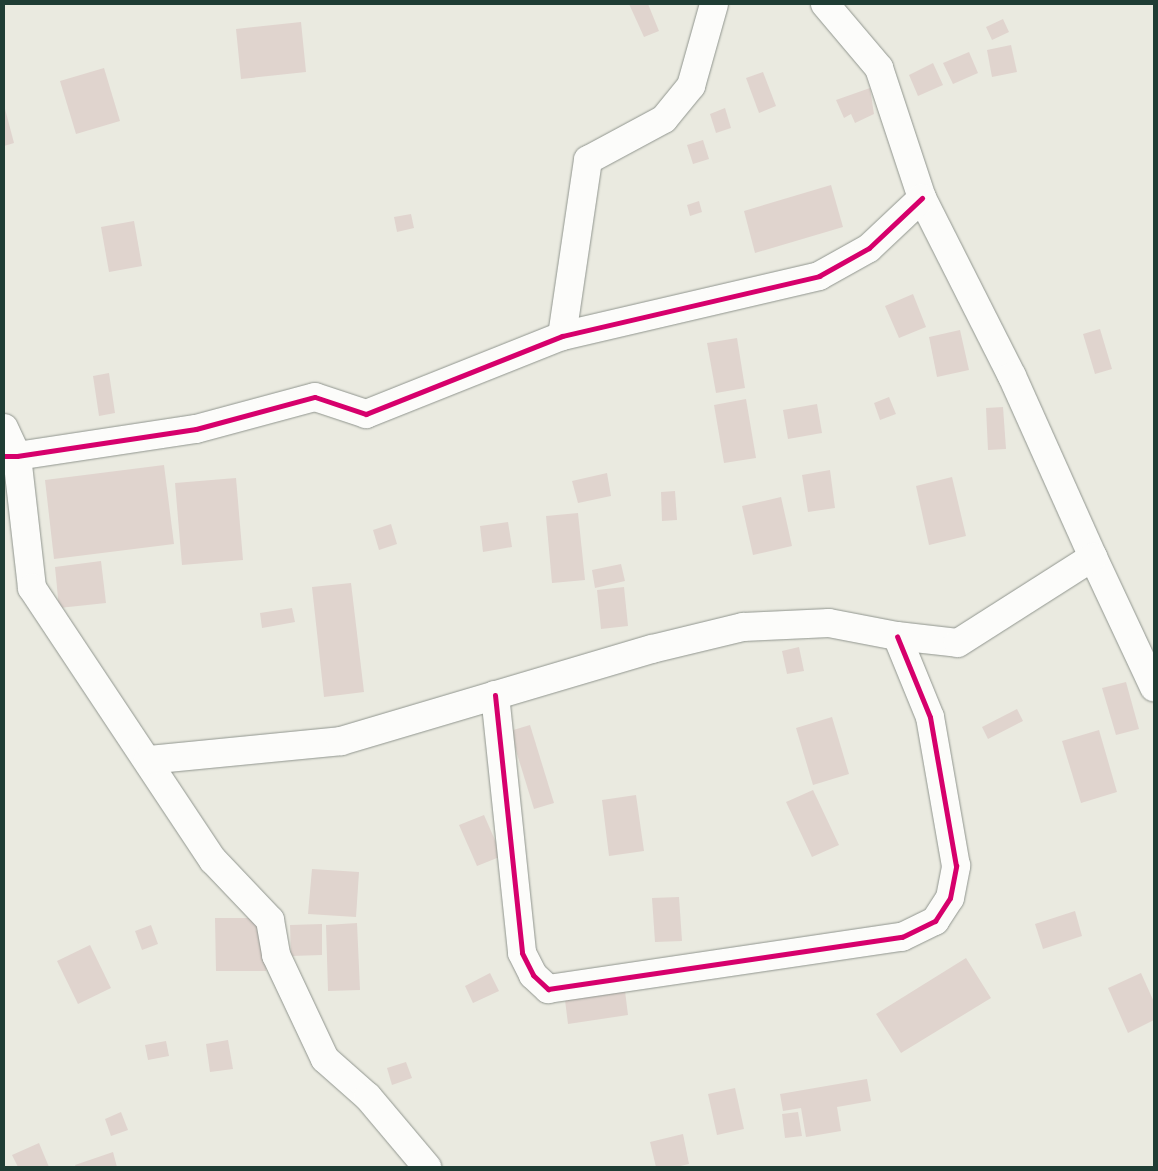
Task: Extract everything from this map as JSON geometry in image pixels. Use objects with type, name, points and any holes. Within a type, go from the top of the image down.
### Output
[{"type":"street","points":[[562,336],[588,160],[664,119],[691,86],[714,4]]},
{"type":"street","points":[[825,4],[879,68],[922,198],[1012,376],[1154,687]]},
{"type":"street","points":[[11,456],[196,429],[315,397],[366,414],[562,336],[819,276],[869,248],[922,198]]},
{"type":"street","points":[[4,428],[11,456],[32,588],[213,860],[270,920],[276,956],[325,1059],[368,1097],[427,1167]]},
{"type":"street","points":[[148,760],[341,741],[652,649],[743,627],[829,623],[897,636],[958,643],[1093,557]]},
{"type":"street","points":[[495,695],[522,953],[533,975],[548,990],[902,937],[935,921],[950,898],[956,866],[930,717],[897,636]]},
{"type":"building","points":[[629,4],[648,4],[659,31],[644,37]]},
{"type":"building","points":[[1003,19],[1009,32],[992,40],[986,27]]},
{"type":"building","points":[[301,22],[306,72],[241,79],[236,29]]},
{"type":"building","points":[[1011,45],[1017,72],[992,77],[987,50]]},
{"type":"building","points":[[969,52],[978,73],[953,84],[943,63]]},
{"type":"building","points":[[933,63],[943,85],[918,96],[909,75]]},
{"type":"building","points":[[104,68],[120,121],[76,134],[60,81]]},
{"type":"building","points":[[763,72],[776,106],[759,113],[746,78]]},
{"type":"building","points":[[870,88],[874,114],[855,123],[851,114],[844,118],[836,100]]},
{"type":"building","points":[[4,105],[14,143],[4,146]]},
{"type":"building","points":[[725,108],[731,128],[716,133],[710,114]]},
{"type":"building","points":[[703,140],[709,159],[693,164],[687,145]]},
{"type":"building","points":[[831,185],[843,227],[755,253],[744,211]]},
{"type":"building","points":[[699,201],[702,212],[690,216],[687,205]]},
{"type":"building","points":[[411,214],[414,228],[397,232],[394,217]]},
{"type":"building","points":[[134,221],[142,266],[109,272],[101,227]]},
{"type":"building","points":[[913,294],[926,327],[899,338],[885,306]]},
{"type":"building","points":[[1100,329],[1112,369],[1095,374],[1083,334]]},
{"type":"building","points":[[960,330],[969,370],[937,377],[929,337]]},
{"type":"building","points":[[737,338],[745,388],[716,393],[707,343]]},
{"type":"building","points":[[109,373],[115,413],[99,416],[93,376]]},
{"type":"building","points":[[889,397],[896,414],[880,420],[874,403]]},
{"type":"building","points":[[746,399],[756,458],[724,463],[714,405]]},
{"type":"building","points":[[817,404],[822,433],[788,439],[783,410]]},
{"type":"building","points":[[1003,407],[1006,449],[988,450],[986,408]]},
{"type":"building","points":[[164,465],[174,544],[54,559],[45,480]]},
{"type":"building","points":[[830,470],[835,508],[808,512],[802,475]]},
{"type":"building","points":[[607,473],[611,496],[578,503],[572,481]]},
{"type":"building","points":[[952,477],[966,536],[929,545],[916,486]]},
{"type":"building","points":[[236,478],[243,560],[182,565],[175,483]]},
{"type":"building","points":[[675,491],[677,520],[662,521],[661,492]]},
{"type":"building","points":[[781,497],[792,546],[753,555],[742,506]]},
{"type":"building","points":[[578,513],[585,580],[552,583],[546,516]]},
{"type":"building","points":[[508,522],[512,547],[483,552],[480,526]]},
{"type":"building","points":[[391,524],[397,544],[379,550],[373,530]]},
{"type":"building","points":[[101,561],[106,603],[59,608],[55,567]]},
{"type":"building","points":[[621,564],[625,581],[595,588],[592,570]]},
{"type":"building","points":[[351,583],[364,692],[324,697],[312,587]]},
{"type":"building","points":[[624,587],[628,626],[601,629],[597,590]]},
{"type":"building","points":[[292,608],[295,622],[262,628],[260,613]]},
{"type":"building","points":[[799,647],[804,671],[787,674],[782,651]]},
{"type":"building","points":[[1126,682],[1139,729],[1116,735],[1102,688]]},
{"type":"building","points":[[1017,709],[1023,721],[988,739],[982,727]]},
{"type":"building","points":[[832,717],[849,774],[813,785],[796,728]]},
{"type":"building","points":[[530,725],[554,803],[534,809],[510,731]]},
{"type":"building","points":[[1099,730],[1117,792],[1081,803],[1062,741]]},
{"type":"building","points":[[813,790],[839,845],[812,857],[786,802]]},
{"type":"building","points":[[636,795],[644,851],[609,856],[602,800]]},
{"type":"building","points":[[484,815],[502,856],[477,866],[459,825]]},
{"type":"building","points":[[312,869],[359,872],[356,917],[308,914]]},
{"type":"building","points":[[679,897],[682,941],[655,942],[652,898]]},
{"type":"building","points":[[1075,911],[1082,936],[1043,949],[1035,924]]},
{"type":"building","points":[[215,918],[265,918],[266,971],[216,971]]},
{"type":"building","points":[[357,923],[360,990],[328,991],[326,925]]},
{"type":"building","points":[[322,924],[322,955],[291,956],[290,925]]},
{"type":"building","points":[[151,925],[158,944],[142,950],[135,931]]},
{"type":"building","points":[[90,945],[111,988],[78,1004],[57,961]]},
{"type":"building","points":[[966,958],[991,998],[901,1053],[876,1014]]},
{"type":"building","points":[[490,973],[499,991],[473,1003],[465,986]]},
{"type":"building","points":[[1141,973],[1154,1002],[1154,1020],[1128,1033],[1108,988]]},
{"type":"building","points":[[625,991],[628,1015],[568,1024],[565,1000]]},
{"type":"building","points":[[228,1040],[233,1069],[210,1072],[206,1044]]},
{"type":"building","points":[[166,1041],[169,1056],[148,1060],[145,1045]]},
{"type":"building","points":[[406,1062],[412,1078],[392,1085],[387,1068]]},
{"type":"building","points":[[867,1079],[871,1101],[837,1107],[841,1131],[806,1137],[801,1108],[783,1111],[780,1094]]},
{"type":"building","points":[[735,1088],[744,1129],[717,1135],[708,1094]]},
{"type":"building","points":[[121,1112],[128,1130],[111,1136],[105,1119]]},
{"type":"building","points":[[798,1112],[802,1136],[785,1138],[782,1114]]},
{"type":"building","points":[[683,1134],[689,1164],[676,1167],[656,1167],[650,1142]]},
{"type":"building","points":[[39,1143],[49,1167],[18,1167],[12,1155]]},
{"type":"building","points":[[113,1152],[117,1167],[76,1167],[75,1165]]},
{"type":"cycle path","points":[[4,456],[17,456],[196,429],[315,397],[366,414],[562,336],[819,276],[869,248],[922,198]]},
{"type":"cycle path","points":[[495,695],[522,953],[533,975],[548,989],[902,937],[935,921],[950,898],[956,866],[930,717],[897,636]]}]
